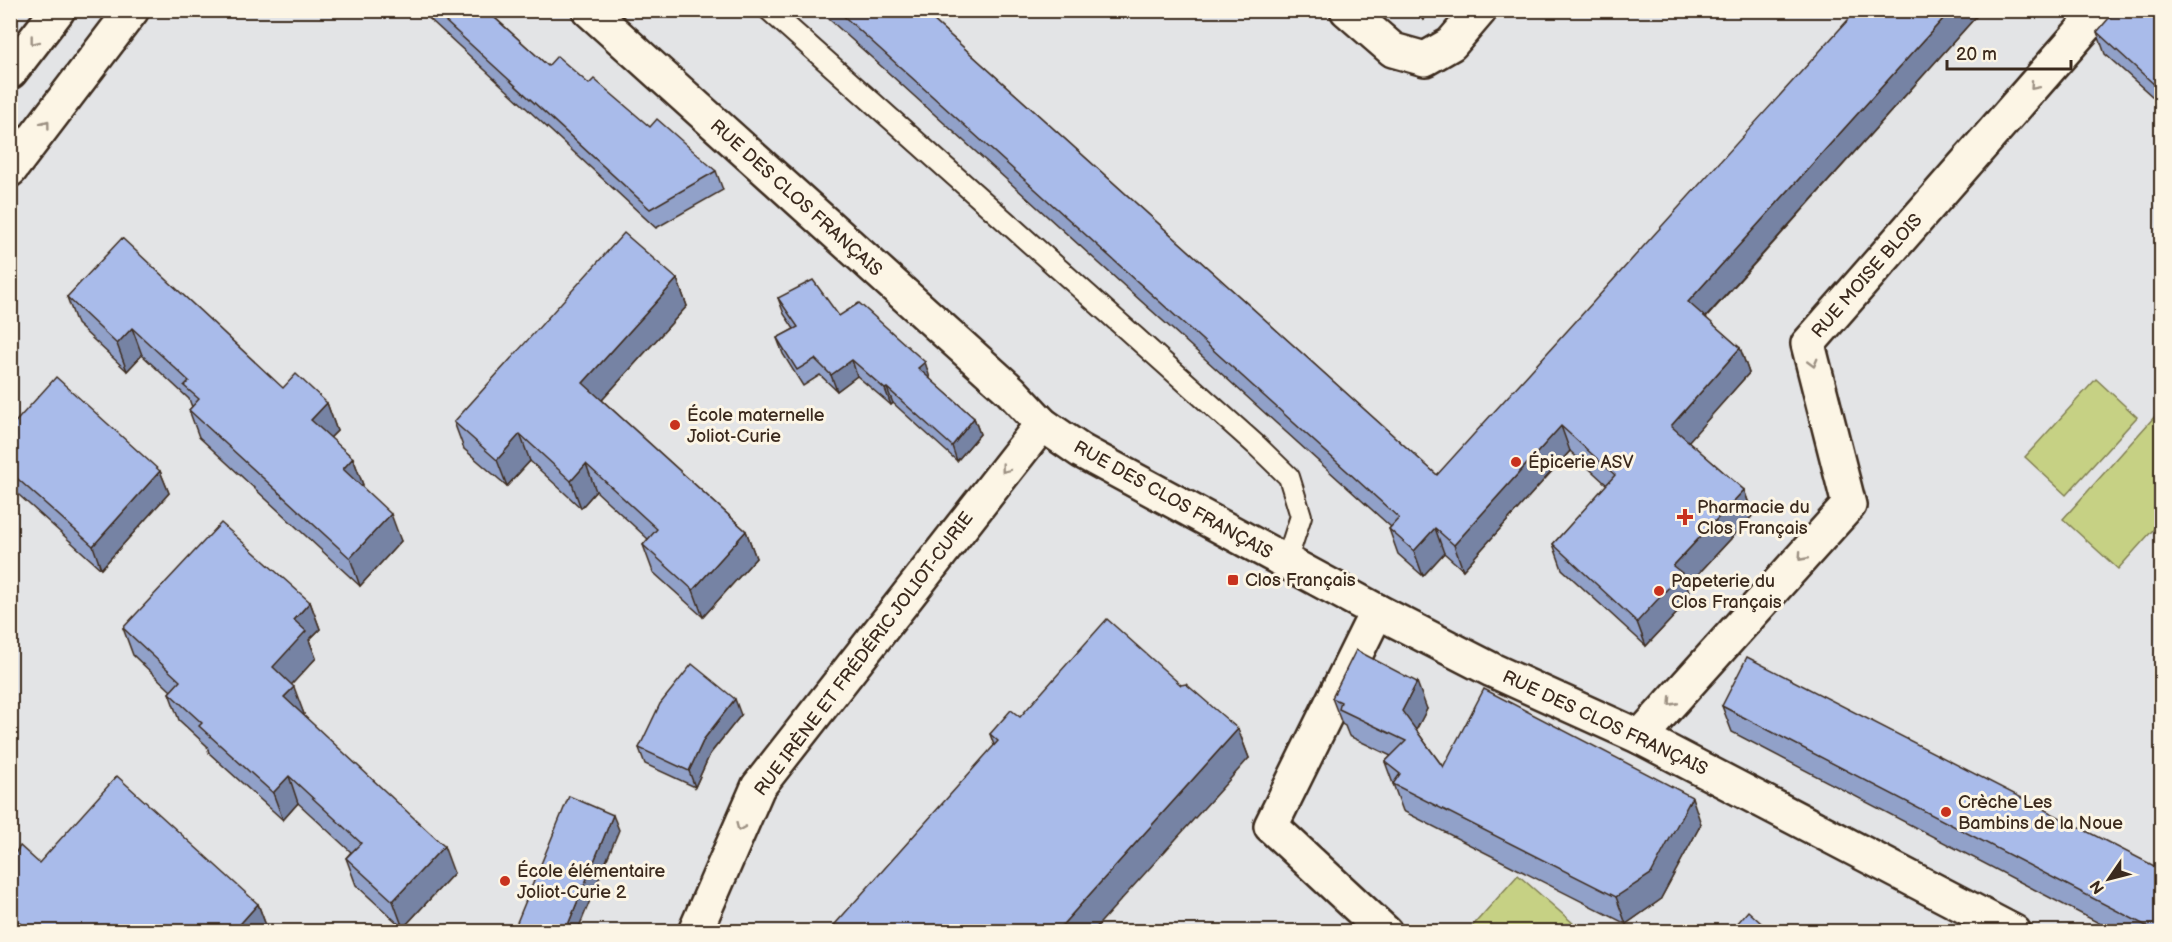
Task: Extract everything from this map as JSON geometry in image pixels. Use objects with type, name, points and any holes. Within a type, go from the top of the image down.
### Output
[{"type":"street","points":[[10,72],[58,10]]},
{"type":"street","points":[[10,171],[132,10]]},
{"type":"street","name":"RUE DES CLOS FRANÇAIS","points":[[590,10],[1011,391],[1042,424],[1081,451],[1377,611],[1492,670],[1640,737],[2014,932]]},
{"type":"street","points":[[1347,10],[1393,50],[1425,59],[1451,44],[1480,10]]},
{"type":"street","name":"RUE MOISE BLOIS","points":[[1640,737],[1849,505],[1808,344],[2100,10]]},
{"type":"street","name":"RUE IRÈNE ET FRÉDÉRIC JOLIOT-CURIE","points":[[695,932],[758,787],[1042,424]]},
{"type":"street","points":[[1377,611],[1271,826],[1385,932]]},
{"type":"lane","points":[[769,10],[1289,477],[1301,516],[1286,562]]},
{"type":"green space","points":[[2096,379],[2137,417],[2066,495],[2025,457]]},
{"type":"green space","points":[[2156,415],[2162,420],[2161,521],[2118,569],[2063,519]]},
{"type":"green space","points":[[1518,875],[1582,931],[1468,931]]},
{"type":"building","points":[[433,10],[486,10],[548,66],[557,56],[589,84],[594,79],[650,127],[657,119],[716,171],[650,209]]},
{"type":"building","points":[[837,10],[922,10],[1437,475],[1857,10],[1951,10],[1688,302],[1740,348],[1671,426],[1744,490],[1673,566],[1682,573],[1637,622],[1553,544],[1615,475],[1561,426],[1454,545],[1435,528],[1414,551],[1389,529],[1399,518]]},
{"type":"building","points":[[2116,10],[2162,10],[2162,80],[2156,86],[2097,32]]},
{"type":"building","points":[[624,233],[677,279],[583,383],[746,531],[693,590],[643,545],[657,529],[586,464],[571,481],[520,434],[497,460],[454,422]]},
{"type":"building","points":[[122,238],[283,388],[296,374],[327,403],[311,420],[353,458],[343,469],[391,514],[350,558],[189,410],[199,399],[184,386],[189,381],[132,328],[117,344],[67,297]]},
{"type":"building","points":[[813,280],[839,316],[859,303],[925,362],[918,368],[974,418],[952,446],[852,360],[831,375],[815,359],[797,370],[777,338],[798,327],[778,298]]},
{"type":"building","points":[[56,377],[160,471],[93,546],[10,472],[10,428]]},
{"type":"building","points":[[221,523],[310,602],[294,620],[306,631],[273,667],[294,687],[284,697],[444,846],[393,901],[346,858],[361,843],[289,776],[273,793],[199,726],[202,723],[169,693],[180,681],[123,628]]},
{"type":"building","points":[[1107,619],[1181,685],[1186,684],[1238,729],[1056,932],[828,932],[998,741],[990,734],[1011,710],[1020,717]]},
{"type":"building","points":[[1356,650],[1417,682],[1402,711],[1443,767],[1484,689],[1692,797],[1651,874],[1616,897],[1393,784],[1400,774],[1385,762],[1406,741],[1339,709],[1341,702],[1332,698]]},
{"type":"building","name":"Crèche Les Bambins de la Noue","points":[[1747,657],[2162,870],[2162,932],[2158,932],[1722,706]]},
{"type":"building","points":[[692,664],[735,699],[704,739],[689,771],[639,748],[660,704]]},
{"type":"building","points":[[117,776],[258,904],[233,932],[30,932],[10,914],[10,861],[20,846],[39,863]]},
{"type":"building","points":[[569,796],[613,815],[565,932],[513,932]]},
{"type":"building","points":[[1748,911],[1771,932],[1730,932]]},
{"type":"place","name":"École maternelle Joliot-Curie","points":[[675,425]]},
{"type":"place","name":"Épicerie ASV","points":[[1516,462]]},
{"type":"place","name":"Pharmacie du Clos Français","points":[[1685,517]]},
{"type":"place","name":"Clos Français","points":[[1233,580]]},
{"type":"place","name":"Papeterie du Clos Français","points":[[1659,591]]},
{"type":"place","name":"Crèche Les Bambins de la Noue","points":[[1946,812]]},
{"type":"place","name":"École élémentaire Joliot-Curie 2","points":[[505,881]]}]
